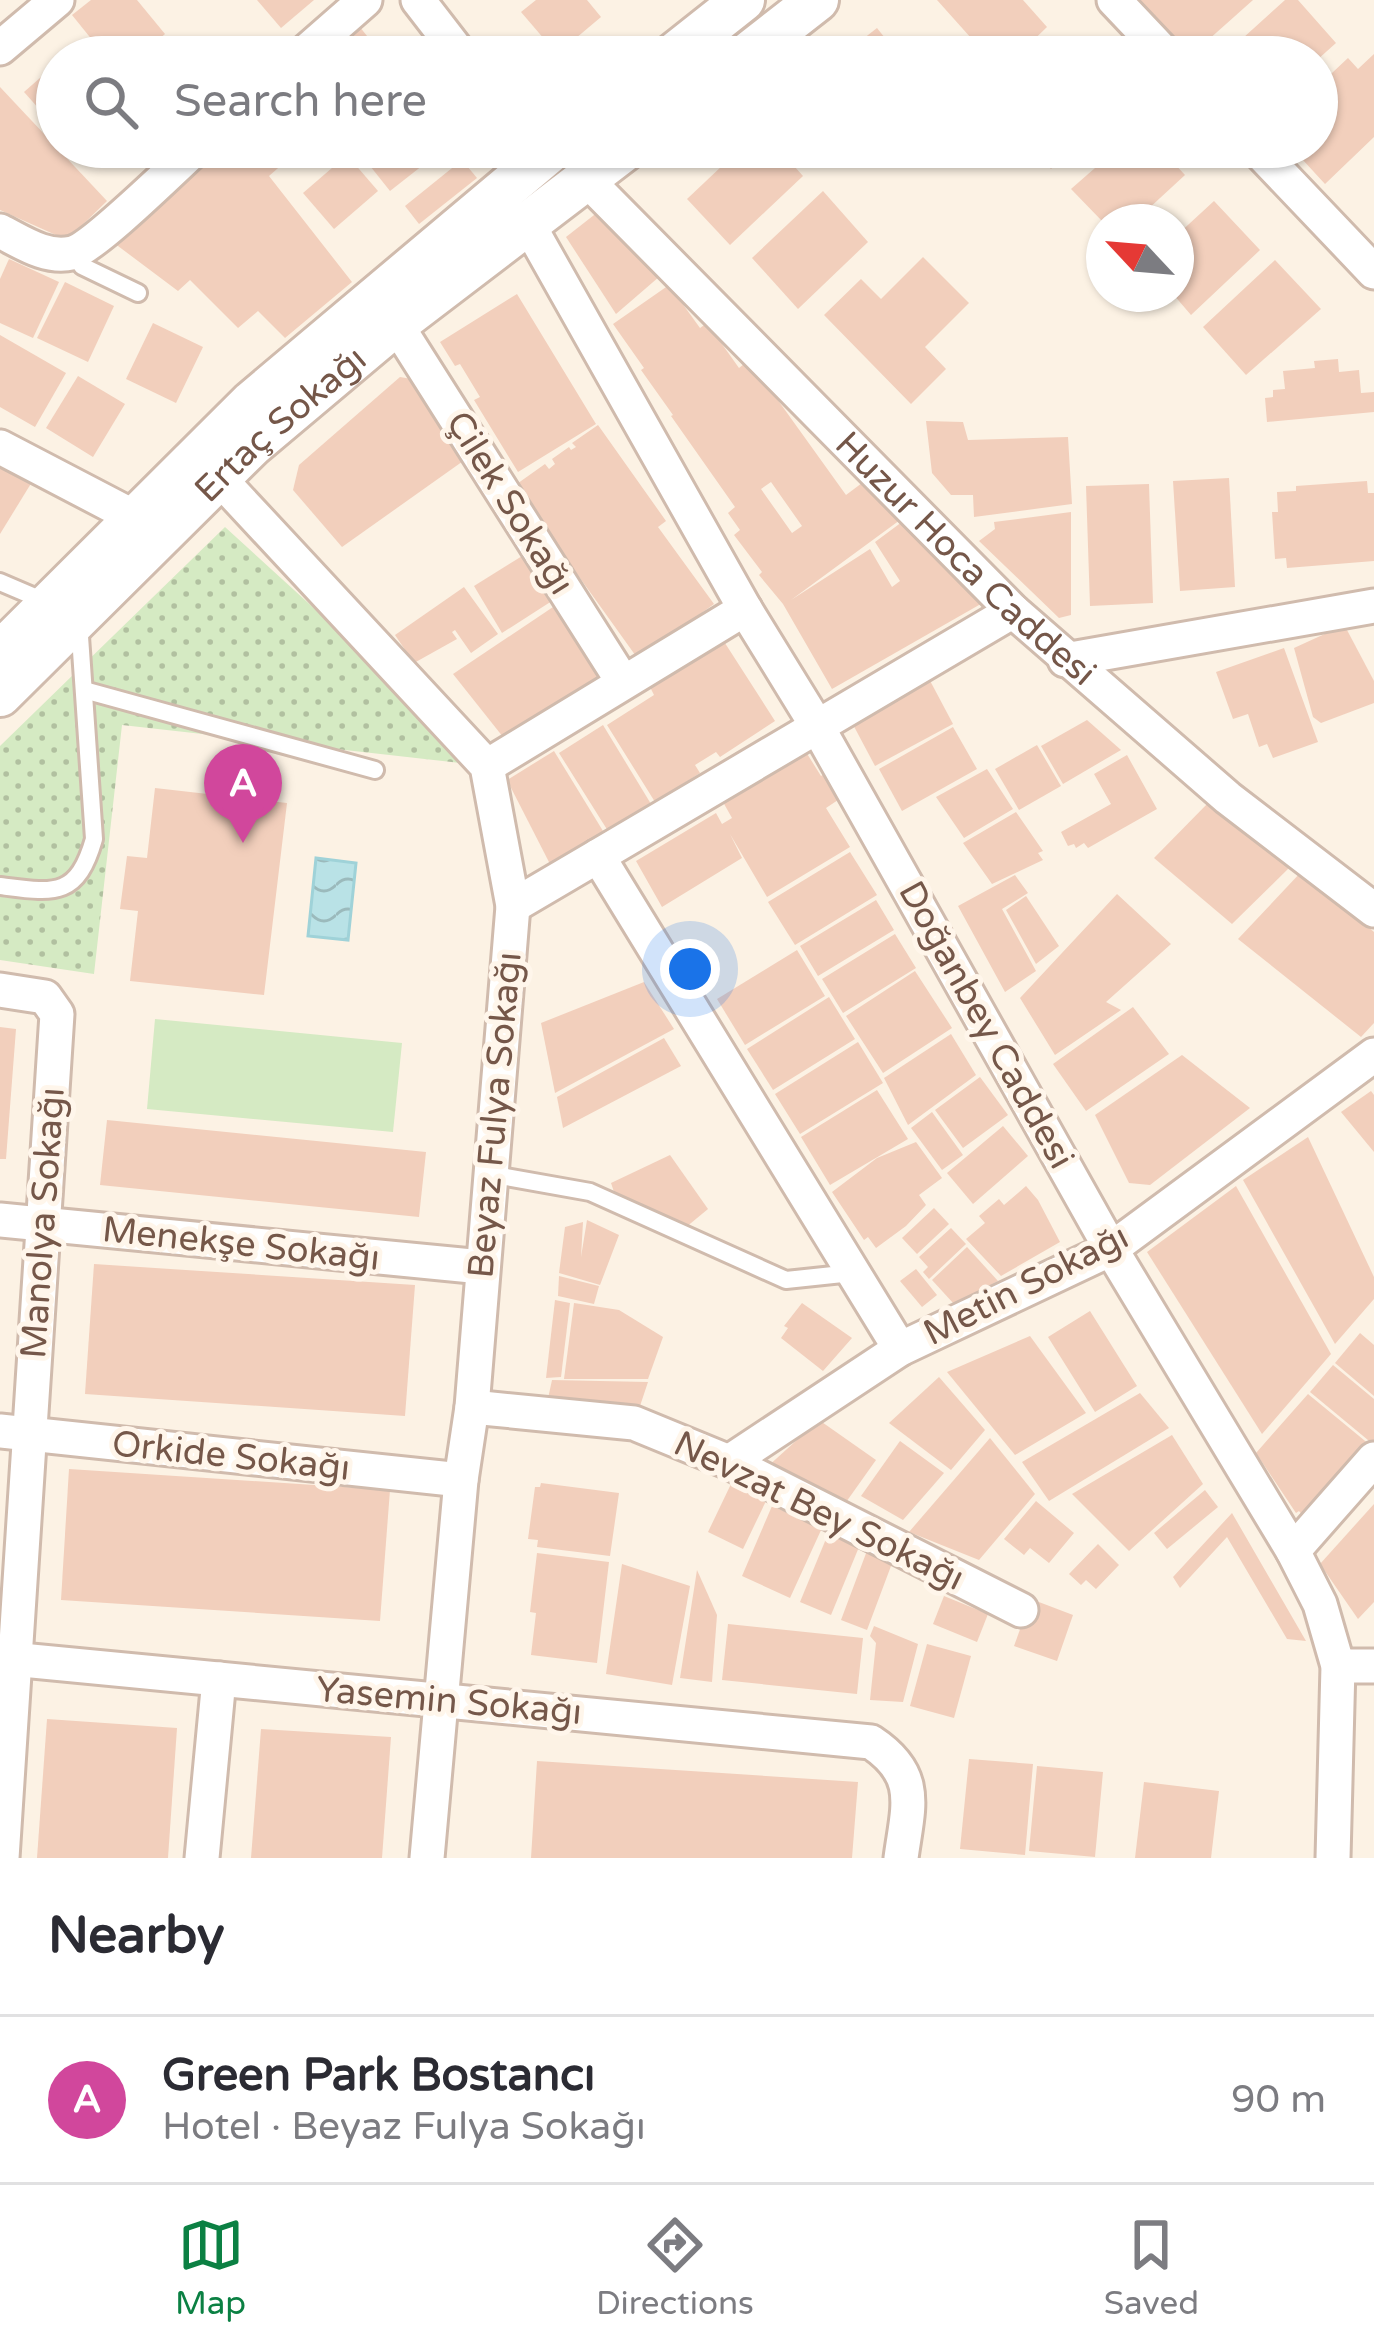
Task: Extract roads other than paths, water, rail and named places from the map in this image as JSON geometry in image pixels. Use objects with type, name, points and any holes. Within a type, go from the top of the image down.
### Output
[{"type":"street","points":[[0,48],[57,0]]},
{"type":"street","points":[[324,36],[365,0]]},
{"type":"street","points":[[418,0],[446,36]]},
{"type":"street","points":[[698,36],[743,0]]},
{"type":"street","points":[[771,36],[817,0]]},
{"type":"street","points":[[1114,0],[1148,36]]},
{"type":"street","points":[[0,231],[41,252],[74,253],[174,168]]},
{"type":"street","name":"Ertaç Sokağı","points":[[0,695],[136,518],[252,402],[540,168]]},
{"type":"street","points":[[527,222],[550,168]]},
{"type":"street","name":"Huzur Hoca Caddesi","points":[[567,168],[1065,660],[1228,798],[1374,910]]},
{"type":"street","points":[[1275,168],[1374,272]]},
{"type":"street","name":"Ertaç Sokağı","points":[[0,653],[65,611],[396,324],[527,222]]},
{"type":"street","name":"Doğanbey Caddesi","points":[[527,222],[745,609],[818,726],[1111,1249],[1293,1551],[1320,1604],[1338,1666],[1333,1858]]},
{"type":"street","name":"Çilek Sokağı","points":[[396,324],[623,682]]},
{"type":"street","points":[[0,447],[136,518]]},
{"type":"street","points":[[219,478],[487,766],[745,609]]},
{"type":"street","points":[[1065,660],[1374,606]]},
{"type":"street","points":[[512,906],[1013,611]]},
{"type":"street","name":"Beyaz Fulya Sokağı","points":[[427,1858],[461,1480],[472,1407],[512,906],[487,766]]},
{"type":"street","points":[[598,856],[899,1349]]},
{"type":"street","name":"Manolya Sokağı","points":[[0,990],[45,997],[57,1013],[43,1224],[15,1433],[2,1841]]},
{"type":"street","name":"Metin Sokağı","points":[[729,1462],[899,1349],[1111,1249],[1374,1055]]},
{"type":"street","name":"Menekşe Sokağı","points":[[0,1220],[482,1267]]},
{"type":"street","name":"Nevzat Bey Sokağı","points":[[472,1407],[634,1424],[729,1462],[1021,1610]]},
{"type":"street","name":"Orkide Sokağı","points":[[15,1433],[461,1480]]},
{"type":"street","points":[[1293,1551],[1374,1459]]},
{"type":"street","name":"Yasemin Sokağı","points":[[7,1659],[872,1742],[893,1756],[906,1777],[909,1799],[901,1858]]},
{"type":"street","points":[[1338,1666],[1374,1666]]},
{"type":"street","points":[[202,1858],[219,1679]]},
{"type":"lane","points":[[74,253],[82,266],[138,292]]},
{"type":"lane","points":[[0,582],[65,611],[84,691],[94,839],[85,869],[66,887],[40,891],[0,886]]},
{"type":"lane","points":[[84,691],[375,770]]},
{"type":"lane","points":[[489,1174],[590,1192],[786,1280],[853,1273]]},
{"type":"water","points":[[316,858],[356,863],[348,940],[308,936]]},
{"type":"place","name":"Green Park Bostancı","points":[[243,843]]}]
